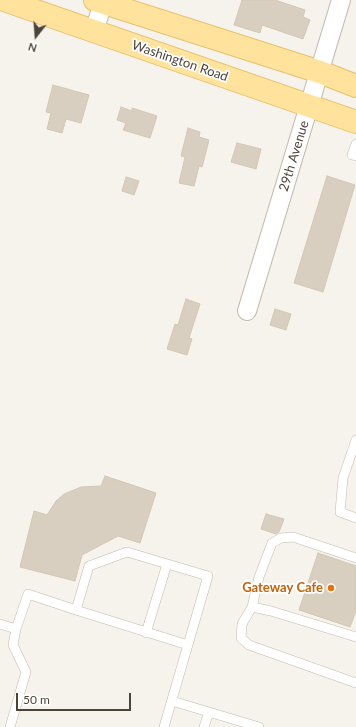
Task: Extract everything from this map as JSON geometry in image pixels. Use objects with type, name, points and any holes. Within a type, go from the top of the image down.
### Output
[{"type":"main road","name":"Washington Road","points":[[4,0],[356,122]]},
{"type":"main road","points":[[101,1],[320,72],[356,86]]},
{"type":"street","name":"29th Avenue","points":[[247,311],[341,0]]},
{"type":"street","points":[[94,31],[101,1]]},
{"type":"lane","points":[[354,155],[356,144]]},
{"type":"lane","points":[[356,440],[343,478],[340,512],[356,518]]},
{"type":"lane","points":[[354,683],[249,645],[241,638],[242,624],[252,607],[259,577],[272,543],[281,538],[293,537],[356,558]]},
{"type":"lane","points":[[76,610],[89,566],[127,552],[208,576],[164,727]]},
{"type":"lane","points":[[146,633],[167,564]]},
{"type":"lane","points":[[10,727],[26,672],[13,645],[16,630],[28,594],[146,633],[188,645]]},
{"type":"lane","points":[[252,607],[271,611],[356,638]]},
{"type":"lane","points":[[0,624],[16,630]]},
{"type":"lane","points":[[172,701],[247,725],[259,727]]},
{"type":"lane","points":[[204,727],[209,712]]},
{"type":"building","points":[[242,0],[275,0],[305,10],[303,17],[310,20],[303,39],[262,25],[260,33],[234,25]]},
{"type":"building","points":[[53,85],[89,95],[81,123],[66,119],[62,133],[47,129],[51,113],[46,112]]},
{"type":"building","points":[[121,107],[132,111],[132,108],[157,116],[150,138],[123,130],[126,123],[117,120]]},
{"type":"building","points":[[188,128],[200,132],[199,137],[209,140],[202,167],[199,166],[194,186],[179,183],[185,157],[181,156]]},
{"type":"building","points":[[237,143],[261,149],[256,169],[231,162]]},
{"type":"building","points":[[327,176],[355,185],[323,292],[294,283]]},
{"type":"building","points":[[126,177],[139,181],[134,195],[122,191]]},
{"type":"building","points":[[186,299],[200,304],[189,338],[192,339],[187,355],[167,349],[175,324],[178,325]]},
{"type":"building","points":[[275,309],[291,314],[286,330],[270,325]]},
{"type":"building","points":[[105,476],[156,493],[140,543],[118,536],[82,555],[75,581],[20,567],[34,511],[47,515],[56,501],[64,494],[81,487],[101,486]]},
{"type":"building","points":[[266,514],[284,519],[279,532],[276,534],[261,529]]},
{"type":"building","name":"Gateway Cafe","points":[[318,553],[356,566],[356,611],[350,627],[299,610]]},
{"type":"place","name":"Gateway Cafe","points":[[331,588]]}]
